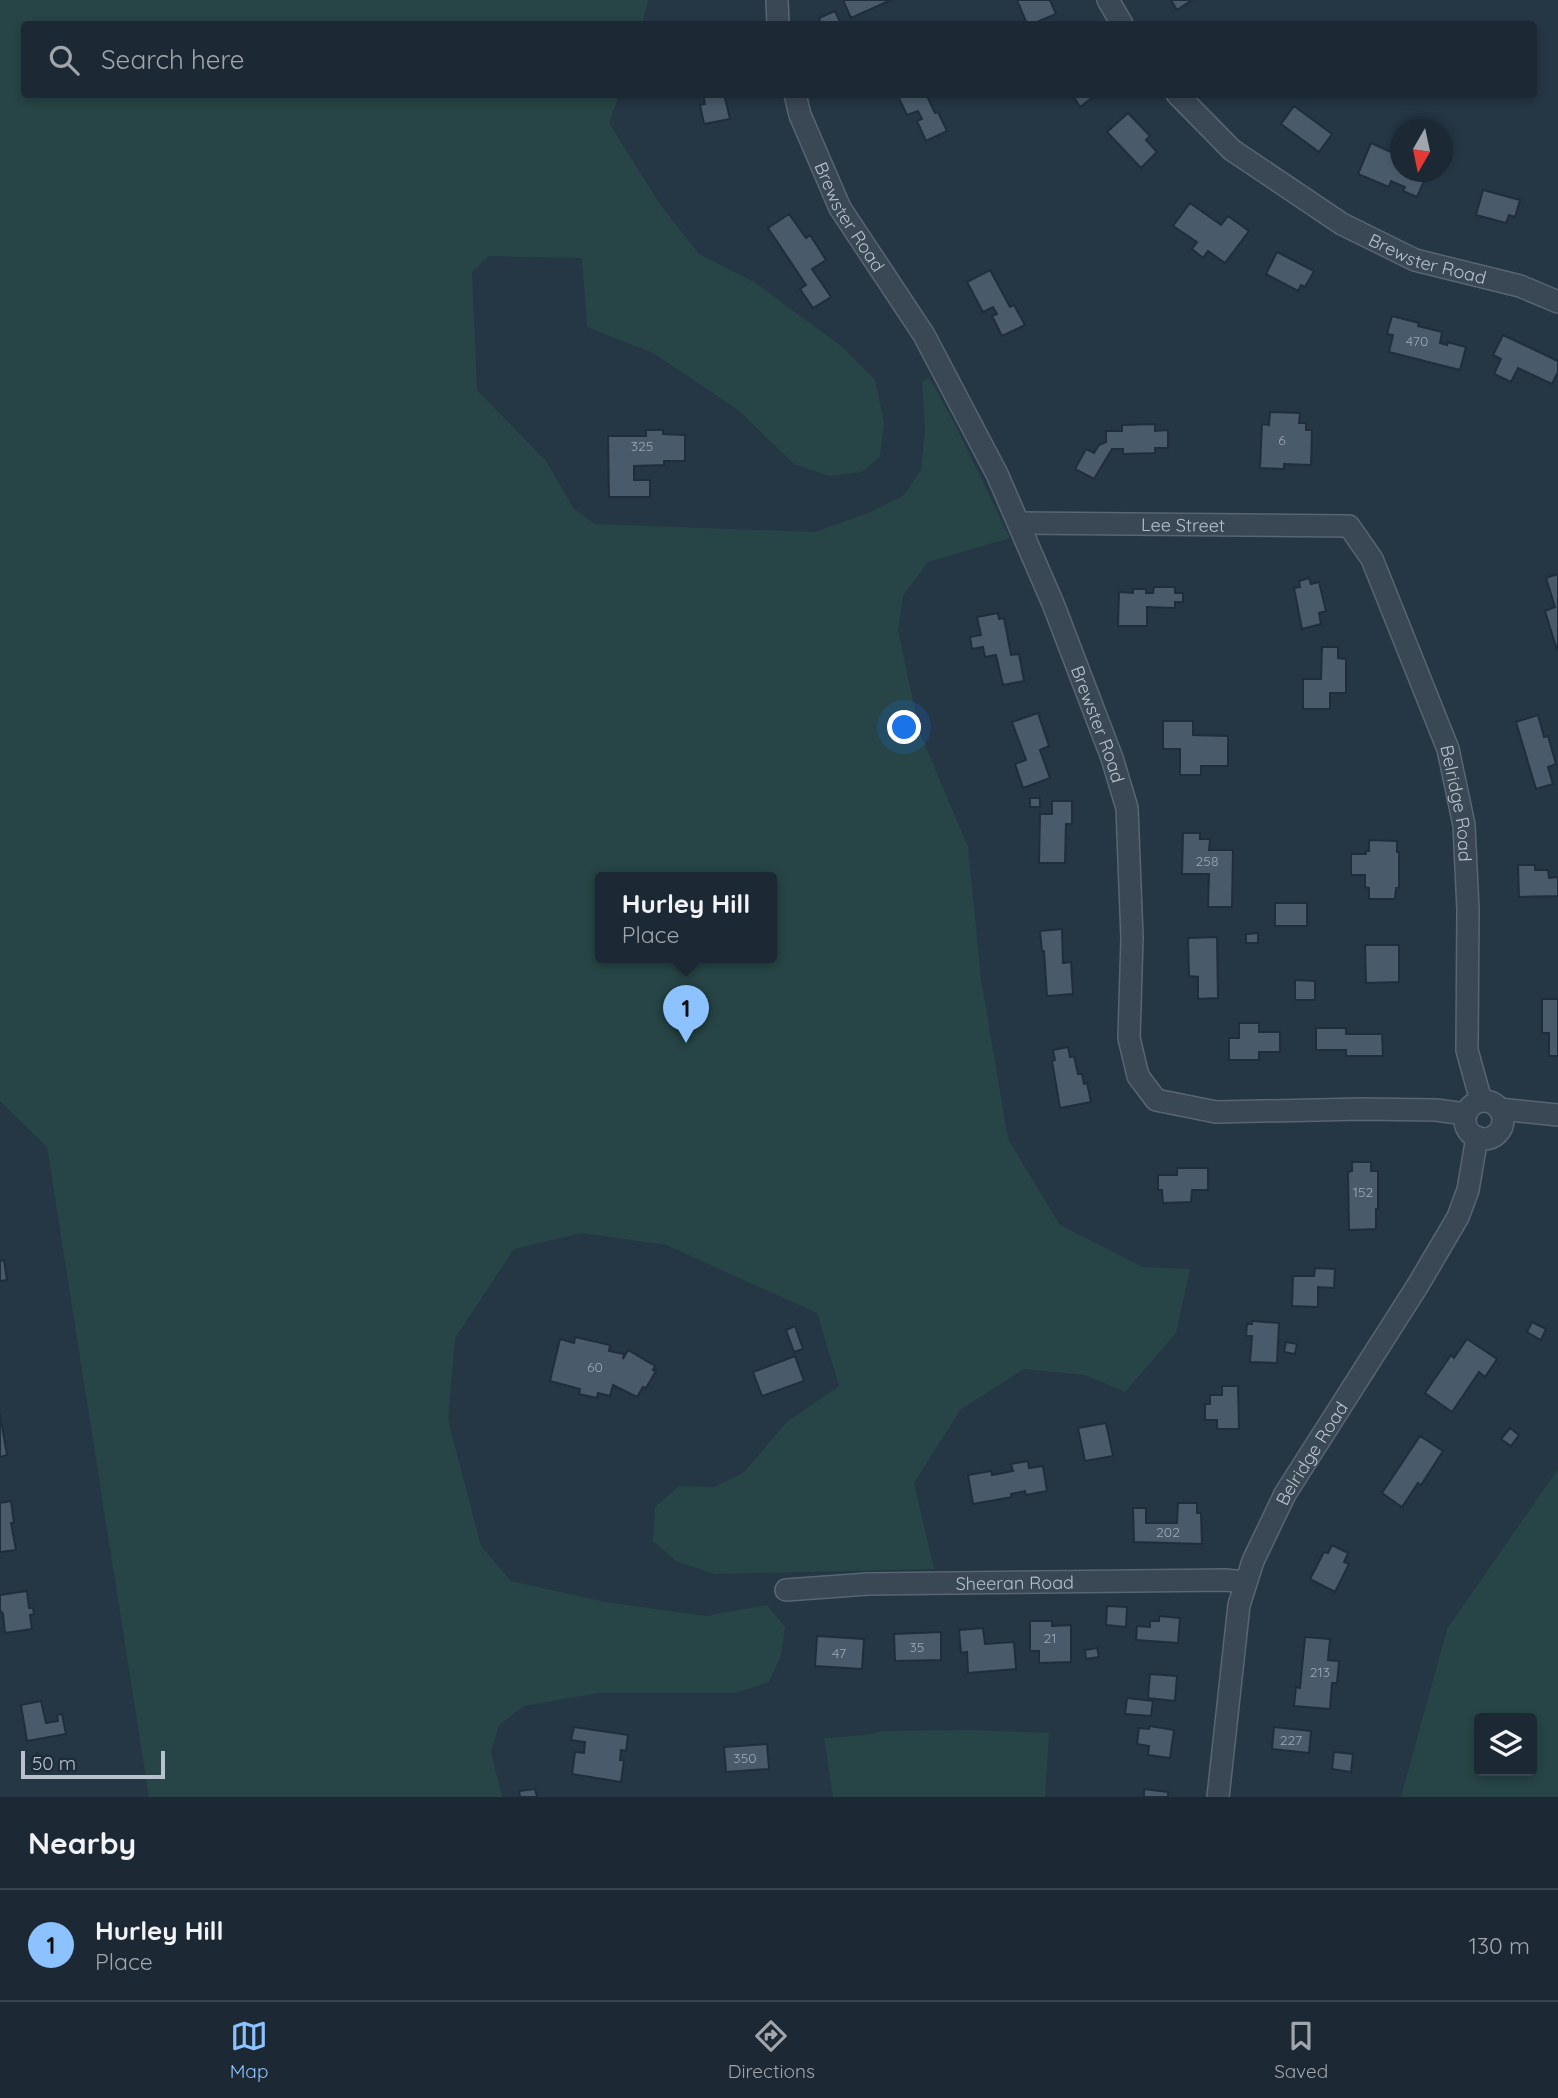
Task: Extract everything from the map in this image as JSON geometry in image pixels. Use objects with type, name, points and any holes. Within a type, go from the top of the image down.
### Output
[{"type":"street","points":[[777,0],[778,21]]},
{"type":"street","points":[[1108,0],[1120,21]]},
{"type":"street","name":"Brewster Road","points":[[796,98],[800,115],[841,208],[924,335],[997,474],[1055,606],[1112,758],[1127,808],[1132,938],[1129,1038],[1138,1076],[1156,1100],[1216,1112],[1482,1108],[1558,1115]]},
{"type":"street","name":"Brewster Road","points":[[1182,98],[1232,150],[1342,224],[1415,260],[1520,286],[1558,302]]},
{"type":"street","name":"Lee Street","points":[[1019,523],[1349,526]]},
{"type":"street","name":"Belridge Road","points":[[1218,1797],[1239,1605],[1245,1582],[1285,1494],[1458,1217],[1468,1190],[1477,1137],[1466,1125],[1482,1108],[1467,1050],[1468,910],[1464,825],[1448,749],[1372,559],[1349,526]]},
{"type":"street","points":[[1477,1137],[1488,1138],[1497,1133],[1502,1124],[1482,1108]]},
{"type":"street","name":"Sheeran Road","points":[[786,1590],[868,1584],[1225,1580],[1245,1582]]},
{"type":"green space","points":[[0,0],[648,0],[643,21],[21,21],[21,98],[618,98],[609,123],[659,203],[699,254],[754,282],[840,345],[875,380],[884,422],[880,457],[862,472],[829,476],[794,464],[738,410],[653,353],[587,327],[582,258],[488,256],[472,272],[477,390],[546,461],[574,509],[595,524],[815,532],[871,512],[904,495],[921,470],[925,429],[922,382],[929,378],[954,422],[1010,538],[928,562],[903,596],[898,631],[920,733],[968,847],[981,979],[1008,1139],[1060,1225],[1143,1267],[1190,1269],[1176,1333],[1125,1392],[1085,1375],[1024,1369],[960,1410],[914,1483],[934,1569],[714,1574],[676,1561],[653,1541],[655,1507],[679,1486],[714,1487],[743,1473],[788,1421],[839,1386],[817,1313],[666,1245],[582,1233],[514,1249],[455,1338],[448,1420],[481,1546],[511,1581],[605,1602],[706,1616],[767,1605],[785,1627],[781,1655],[769,1682],[735,1693],[598,1693],[524,1706],[499,1725],[491,1752],[502,1797],[149,1797],[47,1147],[0,1101]]},
{"type":"green space","points":[[1558,1469],[1558,1797],[1401,1797],[1447,1629]]},
{"type":"green space","points":[[884,1731],[1049,1733],[1045,1797],[833,1797],[824,1738]]},
{"type":"building","points":[[843,0],[891,0],[851,18]]},
{"type":"building","points":[[1017,0],[1050,0],[1056,14],[1039,21],[1026,21]]},
{"type":"building","points":[[1171,0],[1192,0],[1177,10]]},
{"type":"building","points":[[835,11],[840,21],[820,21],[819,18]]},
{"type":"building","points":[[704,98],[725,98],[730,119],[704,124],[700,105],[705,104]]},
{"type":"building","points":[[899,98],[928,98],[947,131],[926,141],[917,121],[922,119],[918,111],[907,115]]},
{"type":"building","points":[[1074,98],[1092,98],[1080,107]]},
{"type":"building","points":[[1294,106],[1332,134],[1319,152],[1281,124]]},
{"type":"building","points":[[1128,113],[1150,136],[1146,140],[1157,152],[1141,168],[1107,132]]},
{"type":"building","points":[[1371,143],[1390,152],[1389,187],[1358,174]]},
{"type":"building","points":[[1393,182],[1424,182],[1417,197],[1403,191],[1405,187]]},
{"type":"building","points":[[1483,190],[1520,200],[1515,217],[1509,215],[1506,223],[1476,215]]},
{"type":"building","points":[[1190,203],[1221,225],[1228,216],[1249,231],[1225,263],[1208,251],[1203,258],[1192,249],[1197,242],[1173,226]]},
{"type":"building","points":[[789,214],[806,238],[810,235],[826,260],[812,269],[831,297],[813,308],[800,289],[806,285],[768,228]]},
{"type":"building","points":[[1277,252],[1314,271],[1305,287],[1301,285],[1298,291],[1266,274]]},
{"type":"building","points":[[990,270],[1010,307],[1014,305],[1025,325],[1002,336],[992,316],[997,314],[993,307],[983,312],[967,282]]},
{"type":"building","points":[[1392,316],[1442,332],[1440,343],[1466,347],[1460,370],[1389,352],[1393,335],[1387,334]]},
{"type":"building","points":[[1503,335],[1558,361],[1558,372],[1552,384],[1518,368],[1511,382],[1494,374],[1501,359],[1493,355]]},
{"type":"building","points":[[1270,412],[1300,413],[1299,423],[1306,423],[1306,430],[1312,430],[1311,465],[1284,464],[1284,469],[1260,468],[1262,424],[1269,425]]},
{"type":"building","points":[[1155,424],[1155,431],[1168,430],[1168,448],[1155,448],[1155,453],[1123,454],[1123,449],[1112,449],[1094,479],[1075,469],[1086,449],[1094,453],[1099,445],[1106,442],[1106,431],[1122,431],[1122,425]]},
{"type":"building","points":[[646,430],[663,430],[663,434],[685,435],[685,461],[634,466],[634,480],[650,480],[650,497],[609,497],[608,436],[646,436]]},
{"type":"building","points":[[1558,574],[1557,650],[1545,611],[1555,607],[1546,578]]},
{"type":"building","points":[[1309,578],[1311,584],[1319,582],[1326,611],[1319,613],[1321,624],[1302,629],[1294,588],[1300,587],[1299,581]]},
{"type":"building","points":[[1154,587],[1175,587],[1175,593],[1183,593],[1183,602],[1175,602],[1175,608],[1147,607],[1147,626],[1118,626],[1119,592],[1133,593],[1133,589],[1146,589],[1146,593],[1153,593]]},
{"type":"building","points":[[998,613],[999,619],[1004,618],[1011,655],[1019,654],[1024,681],[1003,685],[996,655],[985,657],[983,647],[972,649],[970,637],[981,635],[977,617]]},
{"type":"building","points":[[1322,647],[1338,647],[1338,658],[1346,659],[1346,693],[1330,693],[1330,709],[1303,709],[1303,679],[1321,679]]},
{"type":"building","points":[[1038,713],[1049,746],[1040,750],[1050,778],[1023,788],[1015,764],[1026,760],[1012,722]]},
{"type":"building","points":[[1538,715],[1544,737],[1548,736],[1556,764],[1548,767],[1553,784],[1536,789],[1516,722]]},
{"type":"building","points":[[1163,721],[1193,721],[1193,735],[1228,736],[1228,766],[1201,766],[1201,775],[1180,775],[1180,749],[1163,749]]},
{"type":"building","points":[[1030,798],[1040,798],[1040,807],[1030,807]]},
{"type":"building","points":[[1052,801],[1072,801],[1072,824],[1066,824],[1065,863],[1039,863],[1040,814],[1052,814]]},
{"type":"building","points":[[1183,833],[1200,833],[1200,839],[1210,839],[1209,850],[1233,850],[1232,907],[1208,907],[1209,874],[1182,874]]},
{"type":"building","points":[[1369,840],[1397,841],[1399,888],[1396,888],[1395,899],[1369,899],[1365,875],[1351,875],[1351,854],[1366,854],[1366,851],[1369,851]]},
{"type":"building","points":[[1518,865],[1535,865],[1535,870],[1548,870],[1549,878],[1558,877],[1558,896],[1519,897]]},
{"type":"building","points":[[1275,903],[1307,903],[1307,926],[1275,926]]},
{"type":"building","points":[[1062,929],[1063,963],[1071,962],[1073,994],[1047,996],[1040,931]]},
{"type":"building","points":[[1258,933],[1258,943],[1246,943],[1246,934]]},
{"type":"building","points":[[1217,937],[1218,998],[1198,999],[1198,977],[1189,976],[1188,938]]},
{"type":"building","points":[[1365,945],[1399,945],[1399,982],[1366,983]]},
{"type":"building","points":[[1295,980],[1315,981],[1315,1000],[1295,1000]]},
{"type":"building","points":[[1542,999],[1558,999],[1558,1056],[1549,1056],[1549,1033],[1542,1033]]},
{"type":"building","points":[[1239,1023],[1259,1023],[1259,1032],[1280,1032],[1280,1052],[1259,1052],[1259,1060],[1229,1060],[1229,1038],[1239,1038]]},
{"type":"building","points":[[1316,1028],[1346,1028],[1346,1034],[1382,1034],[1383,1056],[1346,1056],[1346,1050],[1316,1050]]},
{"type":"building","points":[[1068,1047],[1070,1057],[1074,1056],[1078,1074],[1082,1074],[1084,1084],[1087,1083],[1091,1102],[1060,1108],[1052,1061],[1055,1060],[1053,1050]]},
{"type":"building","points":[[1352,1162],[1371,1162],[1371,1171],[1378,1171],[1376,1229],[1349,1230],[1348,1172],[1352,1171]]},
{"type":"building","points":[[1177,1168],[1208,1168],[1208,1190],[1192,1190],[1191,1202],[1163,1203],[1162,1190],[1158,1190],[1158,1175],[1177,1175]]},
{"type":"building","points":[[4,1260],[7,1280],[0,1281],[0,1261]]},
{"type":"building","points":[[1315,1268],[1335,1269],[1334,1288],[1318,1287],[1318,1307],[1292,1306],[1293,1276],[1314,1276]]},
{"type":"building","points":[[1252,1321],[1279,1323],[1277,1363],[1250,1362],[1252,1336],[1246,1336],[1247,1324],[1252,1324]]},
{"type":"building","points":[[1532,1322],[1546,1329],[1541,1340],[1527,1332]]},
{"type":"building","points":[[795,1326],[803,1349],[794,1352],[786,1330]]},
{"type":"building","points":[[575,1337],[610,1345],[609,1351],[624,1354],[623,1359],[628,1350],[655,1366],[653,1370],[656,1371],[637,1397],[613,1385],[610,1396],[598,1393],[597,1398],[579,1394],[580,1389],[550,1381],[560,1339],[574,1343]]},
{"type":"building","points":[[1467,1339],[1497,1359],[1485,1377],[1479,1372],[1452,1412],[1425,1393],[1451,1355],[1454,1358]]},
{"type":"building","points":[[1286,1342],[1297,1344],[1295,1354],[1284,1352]]},
{"type":"building","points":[[795,1356],[804,1381],[762,1396],[753,1372]]},
{"type":"building","points":[[1222,1386],[1238,1386],[1239,1429],[1217,1429],[1217,1420],[1205,1420],[1205,1404],[1210,1404],[1210,1395],[1222,1395]]},
{"type":"building","points":[[0,1414],[7,1455],[0,1457]]},
{"type":"building","points":[[1106,1423],[1113,1456],[1085,1461],[1078,1428]]},
{"type":"building","points":[[1510,1428],[1519,1435],[1511,1446],[1501,1439]]},
{"type":"building","points":[[1420,1436],[1443,1451],[1421,1485],[1418,1483],[1402,1507],[1382,1493]]},
{"type":"building","points":[[1028,1461],[1029,1468],[1043,1466],[1047,1491],[1026,1495],[1025,1491],[1011,1494],[1012,1497],[973,1504],[968,1475],[991,1471],[992,1475],[1013,1471],[1011,1464]]},
{"type":"building","points":[[11,1501],[14,1523],[11,1523],[16,1550],[0,1552],[0,1503]]},
{"type":"building","points":[[1178,1503],[1197,1503],[1197,1513],[1201,1513],[1202,1544],[1134,1542],[1133,1508],[1146,1508],[1146,1523],[1177,1523]]},
{"type":"building","points":[[1332,1545],[1348,1553],[1344,1562],[1349,1564],[1335,1592],[1310,1579],[1324,1552],[1328,1553]]},
{"type":"building","points":[[27,1591],[29,1608],[33,1608],[34,1614],[30,1615],[32,1629],[5,1633],[0,1595]]},
{"type":"building","points":[[1107,1606],[1127,1607],[1126,1627],[1106,1625]]},
{"type":"building","points":[[1159,1616],[1180,1618],[1178,1643],[1136,1640],[1137,1626],[1150,1627],[1150,1621],[1159,1621]]},
{"type":"building","points":[[1030,1621],[1052,1621],[1052,1626],[1071,1625],[1071,1662],[1039,1663],[1039,1651],[1030,1651]]},
{"type":"building","points":[[983,1628],[985,1644],[1014,1642],[1016,1669],[968,1673],[967,1652],[961,1653],[959,1630]]},
{"type":"building","points":[[941,1632],[941,1660],[895,1661],[894,1634]]},
{"type":"building","points":[[817,1636],[864,1639],[862,1669],[815,1666]]},
{"type":"building","points":[[1305,1637],[1330,1639],[1328,1660],[1339,1661],[1337,1683],[1332,1683],[1330,1709],[1294,1706],[1296,1687],[1300,1688]]},
{"type":"building","points":[[1097,1648],[1099,1657],[1086,1659],[1085,1650]]},
{"type":"building","points":[[1150,1674],[1177,1676],[1175,1701],[1148,1698]]},
{"type":"building","points":[[1127,1698],[1153,1701],[1151,1716],[1125,1714]]},
{"type":"building","points":[[41,1701],[46,1723],[58,1721],[57,1715],[62,1714],[66,1734],[27,1741],[21,1705]]},
{"type":"building","points":[[1150,1726],[1174,1730],[1170,1758],[1148,1755],[1149,1746],[1137,1744],[1139,1728],[1149,1729]]},
{"type":"building","points":[[574,1727],[628,1735],[626,1751],[621,1750],[620,1760],[624,1760],[621,1782],[572,1774],[575,1752],[584,1753],[585,1742],[571,1740]]},
{"type":"building","points":[[1274,1727],[1311,1731],[1309,1753],[1272,1749]]},
{"type":"building","points":[[767,1744],[769,1769],[726,1772],[724,1747]]},
{"type":"building","points":[[1334,1752],[1353,1754],[1351,1772],[1332,1769]]},
{"type":"building","points":[[535,1789],[537,1797],[520,1797],[519,1791]]},
{"type":"building","points":[[1144,1789],[1168,1792],[1168,1797],[1144,1797]]},
{"type":"place","name":"Hurley Hill","points":[[686,1043]]}]
